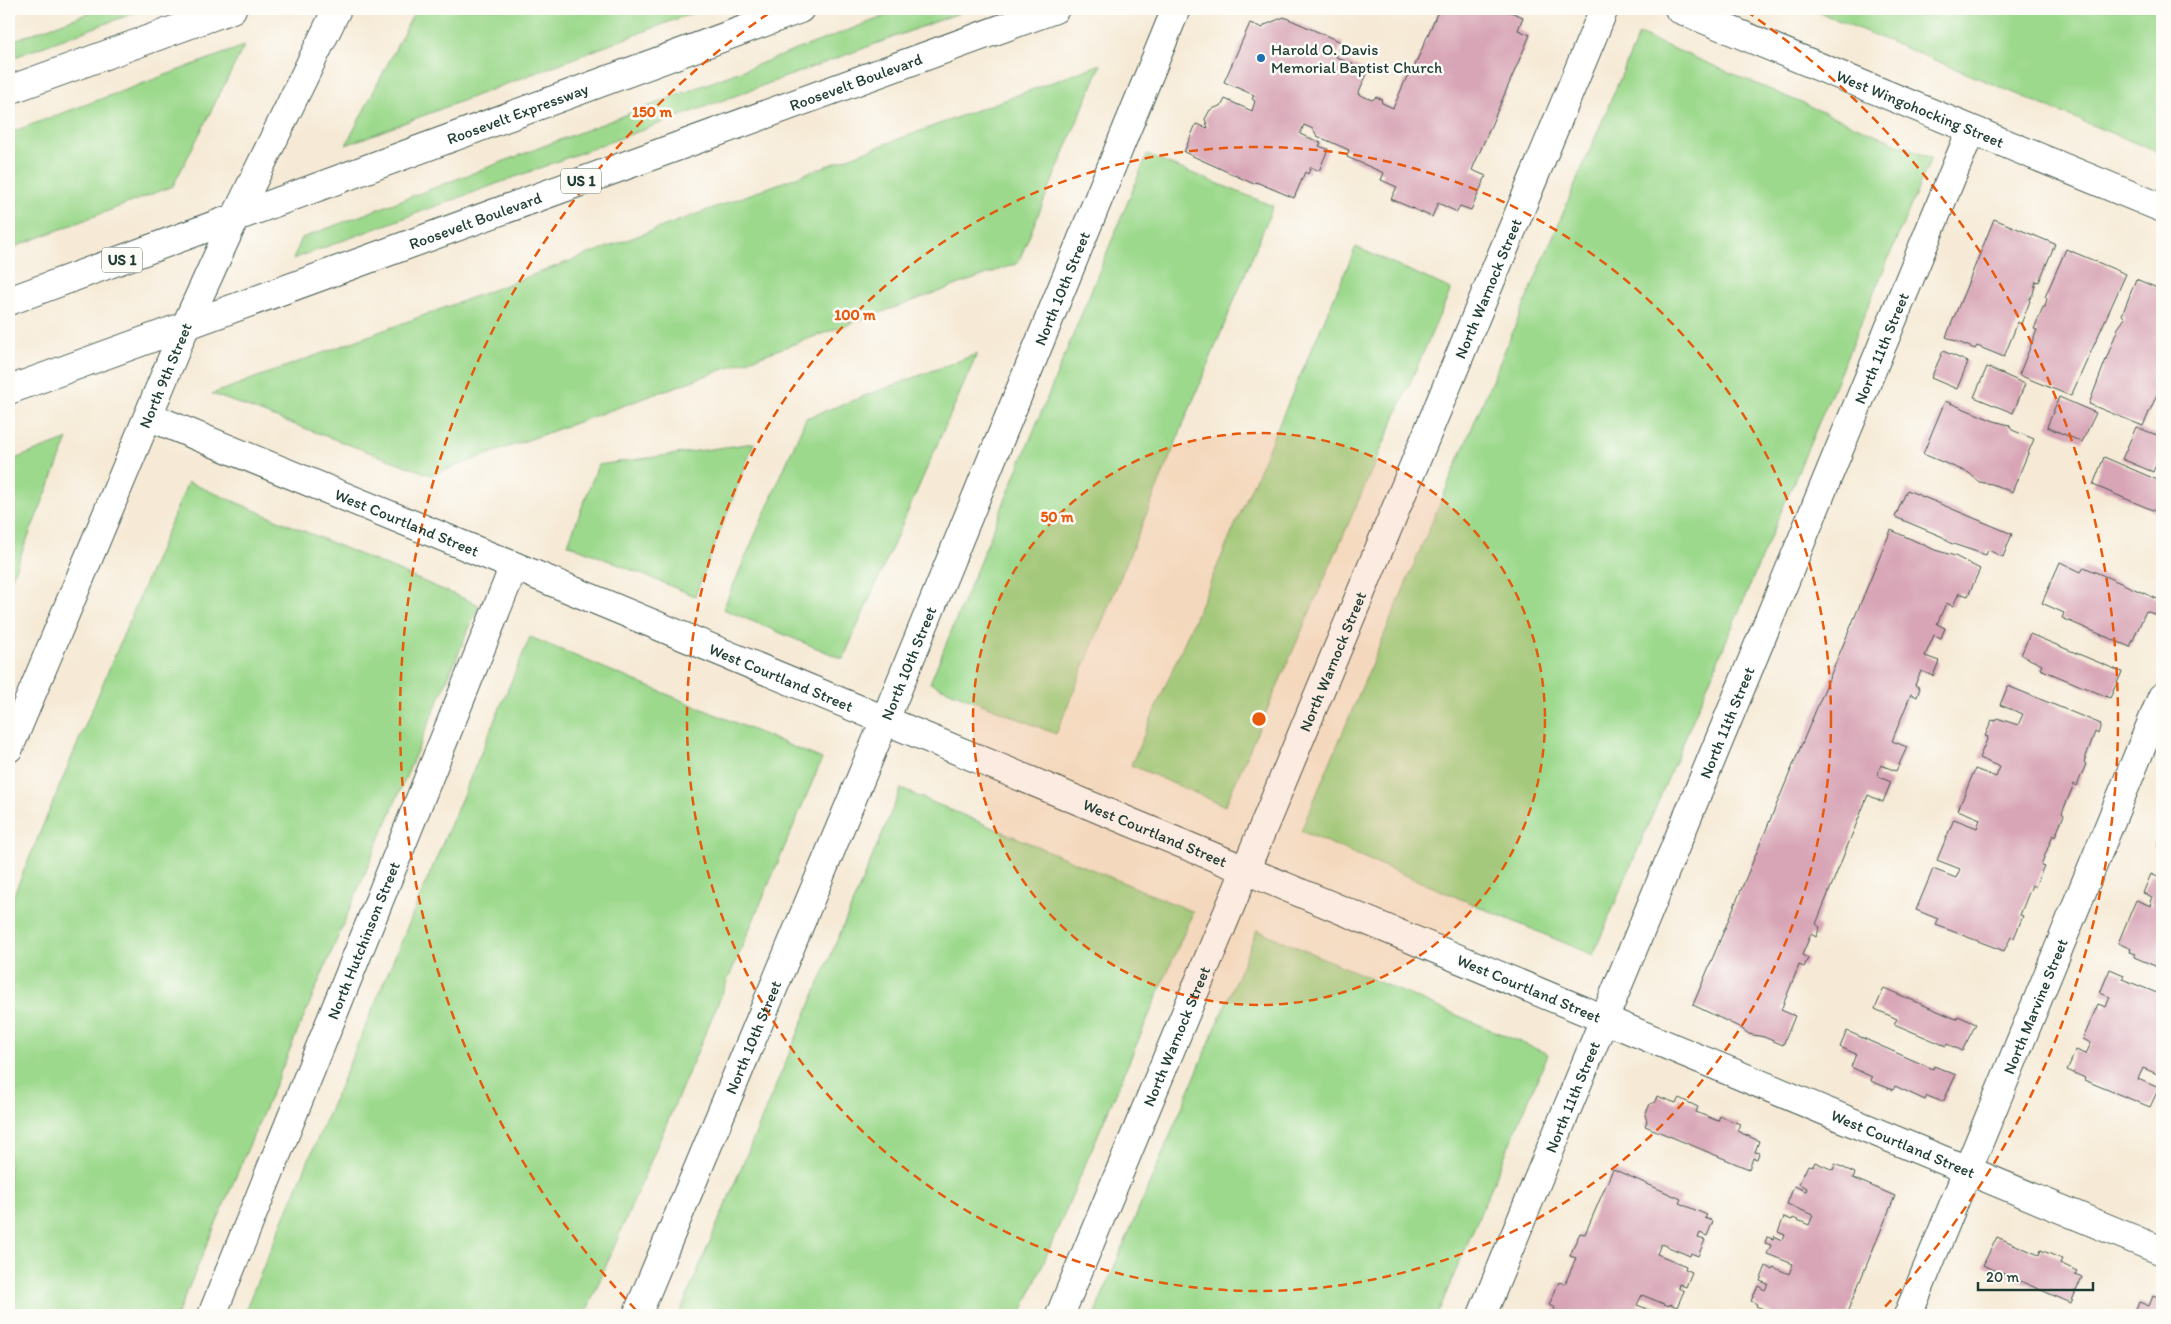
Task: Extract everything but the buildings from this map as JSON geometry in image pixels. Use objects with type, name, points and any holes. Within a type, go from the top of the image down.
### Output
[{"type":"main road","points":[[9,90],[232,9]]},
{"type":"main road","name":"North 9th Street","points":[[9,748],[186,325],[235,218],[337,9]]},
{"type":"main road","name":"Roosevelt Expressway","points":[[235,218],[800,9]]},
{"type":"main road","name":"Roosevelt Boulevard","points":[[9,390],[1055,9]]},
{"type":"main road","name":"North 10th Street","points":[[637,1315],[885,720],[1176,9]]},
{"type":"main road","name":"North Warnock Street","points":[[1060,1315],[1604,9]]},
{"type":"main road","name":"West Wingohocking Street","points":[[1679,9],[2162,208]]},
{"type":"main road","name":"North 11th Street","points":[[1482,1315],[1971,130]]},
{"type":"main road","name":"US 1","points":[[9,301],[235,218]]},
{"type":"main road","name":"West Courtland Street","points":[[148,416],[514,566],[2162,1251]]},
{"type":"main road","name":"North Hutchinson Street","points":[[212,1315],[514,566]]},
{"type":"main road","name":"North Marvine Street","points":[[1908,1315],[1969,1171],[2162,697]]},
{"type":"green space","points":[[100,9],[145,9],[9,59],[9,42]]},
{"type":"green space","points":[[416,9],[703,9],[346,145]]},
{"type":"green space","points":[[904,9],[970,9],[293,259],[302,238]]},
{"type":"green space","points":[[1811,9],[2162,9],[2162,154]]},
{"type":"green space","points":[[1639,34],[1931,158],[1593,955],[1301,831]]},
{"type":"green space","points":[[244,46],[173,186],[9,249],[9,133]]},
{"type":"green space","points":[[1101,64],[1018,263],[431,475],[212,394]]},
{"type":"green space","points":[[1147,155],[1273,206],[1056,734],[930,683]]},
{"type":"green space","points":[[1356,247],[1451,289],[1225,806],[1131,765]]},
{"type":"green space","points":[[977,354],[843,659],[723,609],[806,418]]},
{"type":"green space","points":[[68,439],[9,584],[9,461]]},
{"type":"green space","points":[[754,443],[695,596],[568,544],[598,465]]},
{"type":"green space","points":[[188,482],[479,605],[177,1315],[9,1315],[9,906]]},
{"type":"green space","points":[[530,637],[822,759],[585,1315],[243,1315]]},
{"type":"green space","points":[[901,789],[1193,912],[1021,1315],[679,1315]]},
{"type":"green space","points":[[1257,930],[1548,1054],[1437,1315],[1094,1315]]},
{"type":"place","name":"Harold O. Davis Memorial Baptist Church","points":[[1261,58]]}]
